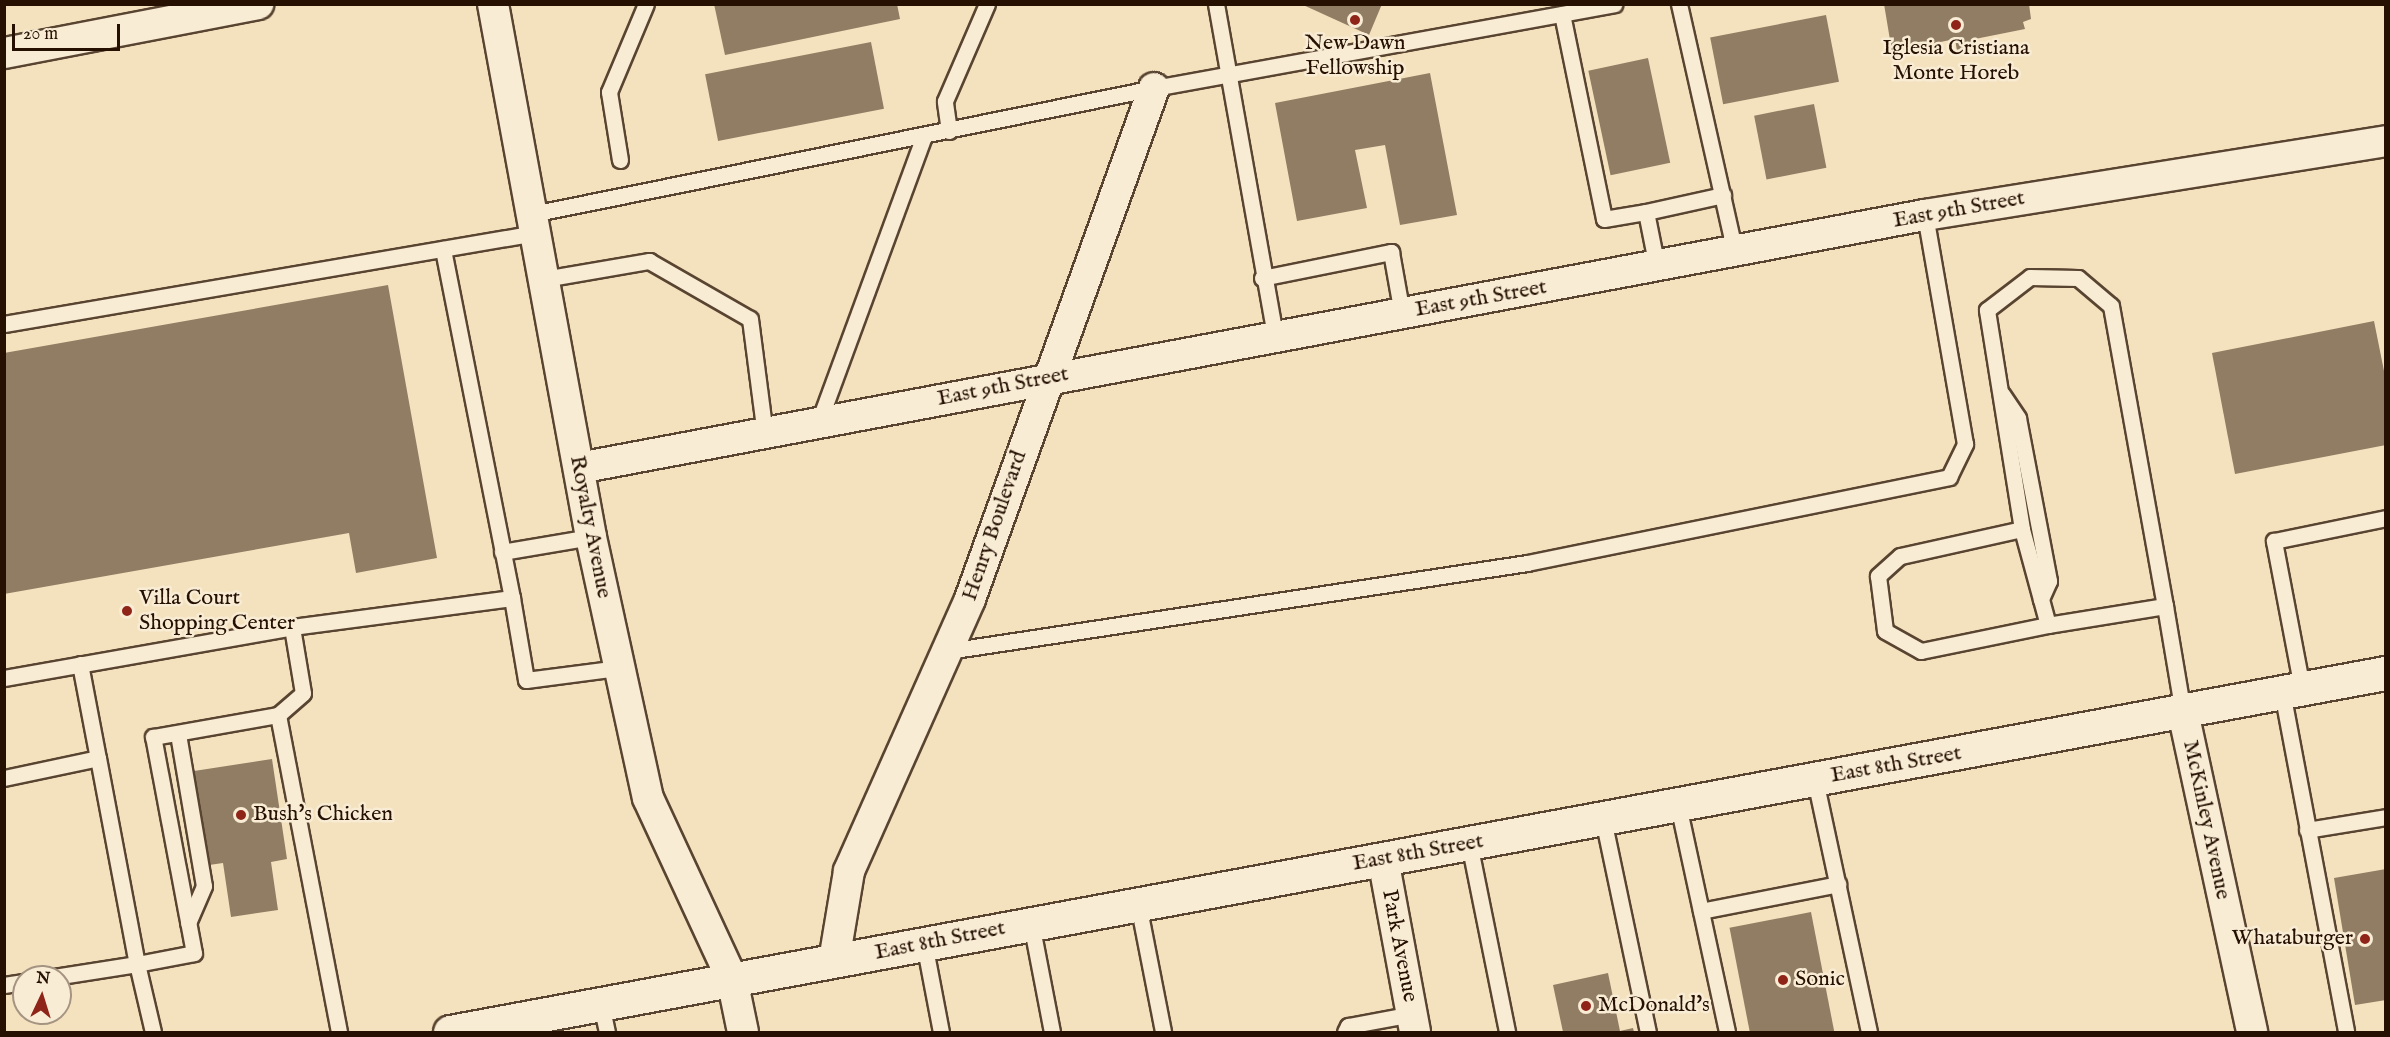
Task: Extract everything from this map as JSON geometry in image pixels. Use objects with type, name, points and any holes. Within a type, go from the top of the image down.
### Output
[{"type":"main road","name":"East 8th Street","points":[[450,1032],[604,1018],[732,979],[1678,806],[2385,673]]},
{"type":"street","points":[[4,52],[258,4]]},
{"type":"street","name":"Royalty Avenue","points":[[493,4],[591,537],[648,798],[732,979],[743,1032]]},
{"type":"street","name":"Henry Boulevard","points":[[834,961],[849,871],[948,651],[1154,88]]},
{"type":"street","name":"East 9th Street","points":[[579,468],[818,424],[1047,377],[1657,267],[1924,215],[2385,141]]},
{"type":"street","name":"McKinley Avenue","points":[[2183,712],[2252,1032]]},
{"type":"street","name":"Park Avenue","points":[[1383,859],[1414,1023]]},
{"type":"lane","points":[[620,160],[609,92],[646,4]]},
{"type":"lane","points":[[949,131],[945,100],[987,4]]},
{"type":"lane","points":[[1216,4],[1224,75],[1275,336]]},
{"type":"lane","points":[[4,324],[443,249],[533,224],[924,136],[1154,88],[1614,4]]},
{"type":"lane","points":[[1679,4],[1736,252]]},
{"type":"lane","points":[[1562,14],[1604,219],[1723,195]]},
{"type":"lane","points":[[818,424],[924,136]]},
{"type":"lane","points":[[1646,212],[1657,267]]},
{"type":"lane","points":[[948,651],[1527,563],[1949,477],[1965,444],[1924,215]]},
{"type":"lane","points":[[443,249],[526,680],[619,668]]},
{"type":"lane","points":[[1262,278],[1391,252],[1402,314]]},
{"type":"lane","points":[[544,279],[649,261],[750,319],[765,434]]},
{"type":"lane","points":[[2048,626],[2022,529],[1987,310],[2030,277],[2078,278],[2111,306],[2183,712]]},
{"type":"lane","points":[[1999,388],[2018,418],[2049,581],[2041,598]]},
{"type":"lane","points":[[2346,1032],[2307,830],[2274,541],[2385,518]]},
{"type":"lane","points":[[2022,529],[1900,556],[1878,576],[1885,632],[1921,651],[2165,606]]},
{"type":"lane","points":[[502,552],[591,537]]},
{"type":"lane","points":[[4,678],[292,627],[512,598]]},
{"type":"lane","points":[[72,974],[194,953],[153,737],[278,715],[303,693],[292,627]]},
{"type":"lane","points":[[80,664],[136,964],[153,1032]]},
{"type":"lane","points":[[278,715],[339,1032]]},
{"type":"lane","points":[[178,734],[204,886],[188,923]]},
{"type":"lane","points":[[4,778],[98,758]]},
{"type":"lane","points":[[1815,780],[1869,1032]]},
{"type":"lane","points":[[1678,806],[1726,1032]]},
{"type":"lane","points":[[2307,830],[2385,817]]},
{"type":"lane","points":[[1603,819],[1648,1032]]},
{"type":"lane","points":[[1469,843],[1507,1032]]},
{"type":"lane","points":[[1701,912],[1838,884]]},
{"type":"lane","points":[[1138,904],[1163,1032]]},
{"type":"lane","points":[[1031,924],[1052,1032]]},
{"type":"lane","points":[[924,943],[941,1032]]},
{"type":"lane","points":[[1345,1032],[1348,1026],[1414,1023]]},
{"type":"building","points":[[714,4],[897,4],[900,19],[725,55]]},
{"type":"building","name":"New Dawn Fellowship","points":[[1301,4],[1382,4],[1369,35]]},
{"type":"building","name":"Iglesia Cristiana Monte Horeb","points":[[1884,4],[2029,4],[2031,19],[2023,22],[2025,29],[1975,39],[1977,48],[1957,51],[1955,39],[1892,52]]},
{"type":"building","points":[[1826,15],[1839,82],[1723,104],[1710,38]]},
{"type":"building","points":[[871,42],[884,109],[718,141],[705,74]]},
{"type":"building","points":[[1648,58],[1670,163],[1611,175],[1588,71]]},
{"type":"building","points":[[1430,73],[1457,215],[1400,225],[1385,145],[1355,150],[1367,208],[1297,221],[1275,103]]},
{"type":"building","points":[[1814,104],[1826,168],[1767,179],[1754,116]]},
{"type":"building","points":[[388,285],[437,558],[356,573],[349,533],[4,594],[4,353]]},
{"type":"building","points":[[2374,321],[2386,381],[2386,445],[2235,474],[2212,353]]},
{"type":"building","name":"Bush's Chicken","points":[[272,759],[287,859],[271,862],[278,910],[231,917],[223,863],[209,865],[194,771]]},
{"type":"building","name":"Whataburger","points":[[2386,869],[2386,1000],[2355,1005],[2334,878]]},
{"type":"building","name":"Sonic","points":[[1811,912],[1834,1032],[1750,1032],[1730,928]]},
{"type":"building","name":"McDonald's","points":[[1608,973],[1620,1031],[1633,1028],[1634,1032],[1563,1032],[1553,985]]},
{"type":"place","name":"New Dawn Fellowship","points":[[1355,20]]},
{"type":"place","name":"Iglesia Cristiana Monte Horeb","points":[[1956,25]]},
{"type":"place","name":"Villa Court Shopping Center","points":[[127,611]]},
{"type":"place","name":"Bush's Chicken","points":[[241,815]]},
{"type":"place","name":"Whataburger","points":[[2365,939]]},
{"type":"place","name":"Sonic","points":[[1783,980]]},
{"type":"place","name":"McDonald's","points":[[1586,1006]]}]
